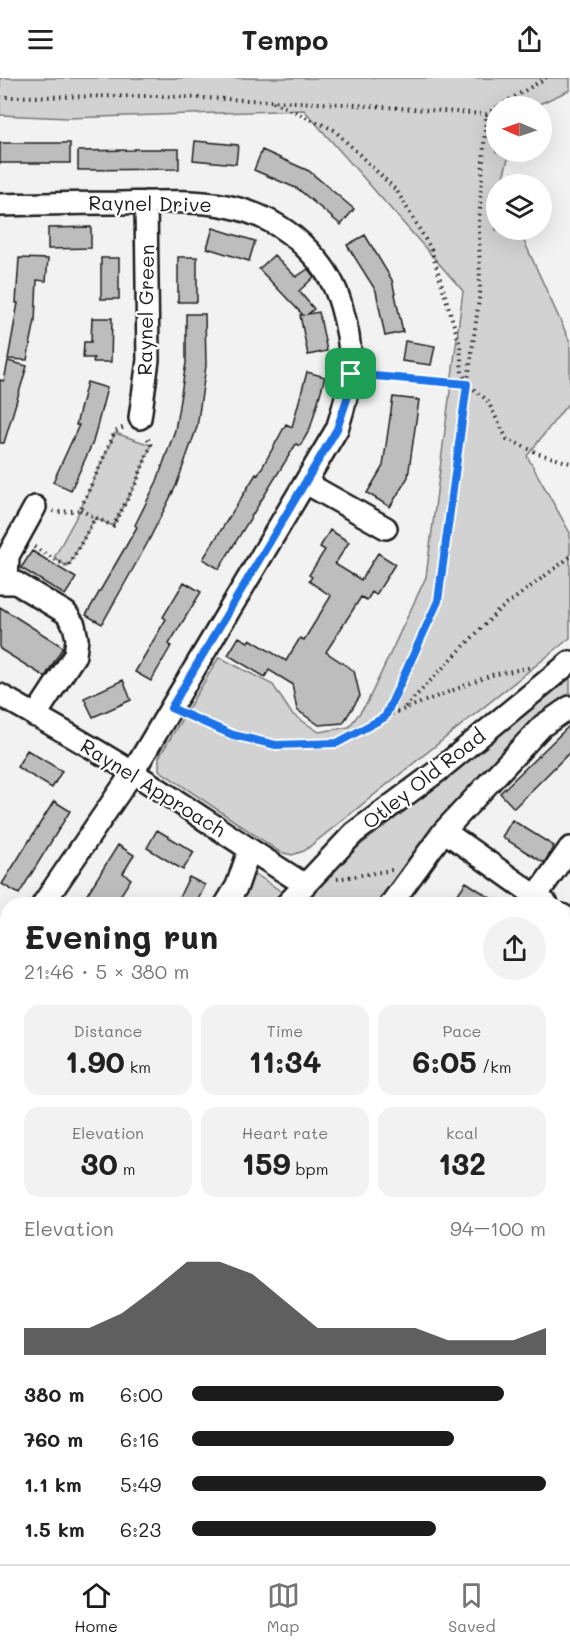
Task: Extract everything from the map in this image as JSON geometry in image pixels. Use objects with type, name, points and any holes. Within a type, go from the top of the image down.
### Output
[{"type":"street","name":"Raynel Green","points":[[140,418],[148,360],[146,202]]},
{"type":"street","name":"Raynel Drive","points":[[0,205],[197,202],[239,208],[269,219],[296,237],[317,260],[336,289],[349,332],[351,374],[347,399],[337,429],[133,772],[48,897]]},
{"type":"street","points":[[306,483],[386,528]]},
{"type":"street","points":[[35,507],[8,556],[3,583],[16,583],[66,613],[74,625],[77,639],[75,655],[35,716]]},
{"type":"street","name":"Otley Old Road","points":[[294,897],[354,832],[439,770],[570,663]]},
{"type":"street","name":"Raynel Approach","points":[[0,695],[133,772],[224,831],[249,851],[304,884]]},
{"type":"street","name":"Otley Old Road","points":[[396,897],[444,831],[542,726],[570,707]]},
{"type":"street","points":[[444,831],[538,897]]},
{"type":"street","points":[[544,897],[570,848]]},
{"type":"street","points":[[230,897],[237,886],[249,851]]},
{"type":"path","points":[[516,96],[546,78]]},
{"type":"path","points":[[0,98],[155,96],[270,100],[486,114],[478,223],[480,292],[438,601],[385,717]]},
{"type":"path","points":[[270,100],[334,130],[397,190],[431,249],[460,345],[462,373],[467,384],[488,400],[507,439],[540,454],[570,462]]},
{"type":"path","points":[[351,374],[467,384]]},
{"type":"path","points":[[35,507],[60,512],[80,510],[113,526],[136,483],[151,445],[140,418],[115,432],[80,510]]},
{"type":"path","points":[[18,537],[68,567],[95,518]]},
{"type":"path","points":[[402,710],[498,611],[570,557]]},
{"type":"path","points":[[171,708],[233,735],[276,745],[337,743],[385,717],[492,675],[536,666]]},
{"type":"path","points":[[304,884],[419,866]]},
{"type":"shaded area","points":[[0,78],[570,78],[570,90],[552,98],[552,96],[486,96],[486,162],[507,162],[504,174],[486,174],[486,240],[524,240],[570,342],[570,401],[527,456],[570,533],[570,638],[304,851],[292,855],[280,852],[159,770],[159,757],[219,657],[273,685],[292,714],[319,732],[349,727],[367,703],[426,577],[463,291],[304,110],[68,118],[0,115]]},
{"type":"shaded area","points":[[115,433],[151,445],[136,483],[113,526],[95,518],[68,567],[54,558],[80,510]]},
{"type":"shaded area","points":[[570,678],[570,707],[397,897],[307,897],[341,860],[445,780]]},
{"type":"shaded area","points":[[257,875],[290,897],[238,897],[247,878]]},
{"type":"building","points":[[195,141],[238,145],[236,164],[193,160]]},
{"type":"building","points":[[0,143],[70,143],[70,163],[0,163]]},
{"type":"building","points":[[179,149],[179,169],[78,170],[78,151]]},
{"type":"building","points":[[262,150],[309,171],[354,209],[341,225],[298,189],[254,170]]},
{"type":"building","points":[[91,227],[91,248],[48,249],[48,228]]},
{"type":"building","points":[[213,228],[255,241],[249,261],[207,248]]},
{"type":"building","points":[[365,235],[392,280],[403,332],[385,336],[376,291],[347,245]]},
{"type":"building","points":[[274,255],[296,277],[308,269],[314,277],[299,291],[314,309],[308,314],[319,312],[327,351],[308,355],[300,315],[303,315],[259,269]]},
{"type":"building","points":[[178,257],[197,257],[197,302],[178,302]]},
{"type":"building","points":[[19,258],[48,259],[46,281],[37,280],[35,321],[27,360],[8,359],[18,303],[16,303]]},
{"type":"building","points":[[101,258],[119,258],[119,299],[101,299]]},
{"type":"building","points":[[186,314],[205,314],[206,366],[197,427],[176,486],[102,624],[86,615],[137,527],[135,525],[157,481],[175,430],[186,363]]},
{"type":"building","points":[[92,318],[112,318],[111,362],[93,362],[94,358],[83,358],[84,342],[91,342]]},
{"type":"building","points":[[405,341],[435,346],[431,365],[402,361]]},
{"type":"building","points":[[8,361],[27,366],[4,443],[0,443],[0,380],[4,381]]},
{"type":"building","points":[[307,372],[325,377],[310,429],[300,446],[296,444],[219,569],[203,559],[256,474],[258,475],[286,424],[292,427]]},
{"type":"building","points":[[87,382],[107,388],[93,442],[71,490],[53,482],[79,425],[76,425]]},
{"type":"building","points":[[393,397],[419,400],[408,477],[390,507],[367,493],[383,466]]},
{"type":"building","points":[[330,530],[349,542],[335,564],[361,580],[378,553],[395,564],[376,595],[372,592],[367,600],[361,597],[326,652],[354,671],[360,696],[343,723],[319,725],[297,710],[292,684],[269,670],[265,677],[228,655],[239,637],[248,642],[250,639],[286,661],[300,638],[304,640],[331,596],[309,581],[312,577],[309,575],[325,550],[320,547]]},
{"type":"building","points":[[32,551],[76,578],[65,595],[21,568]]},
{"type":"building","points":[[184,582],[201,592],[169,644],[171,646],[151,681],[135,672],[166,619],[163,617]]},
{"type":"building","points":[[0,607],[63,647],[45,677],[0,649]]},
{"type":"building","points":[[123,680],[131,700],[93,717],[84,698]]},
{"type":"building","points":[[570,725],[570,752],[514,808],[500,793]]},
{"type":"building","points":[[27,750],[62,771],[52,788],[17,767]]},
{"type":"building","points":[[54,801],[70,811],[19,894],[2,884]]},
{"type":"building","points":[[512,820],[554,846],[544,863],[502,837]]},
{"type":"building","points":[[157,830],[194,852],[183,870],[147,848]]},
{"type":"building","points":[[118,845],[134,855],[123,873],[131,879],[119,897],[85,897]]},
{"type":"building","points":[[189,877],[205,885],[199,897],[179,897]]},
{"type":"building","points":[[466,882],[489,897],[456,897]]},
{"type":"route","points":[[351,374],[467,384],[438,601],[385,717],[337,743],[276,745],[233,735],[171,708],[337,429],[347,399],[351,374]]}]
